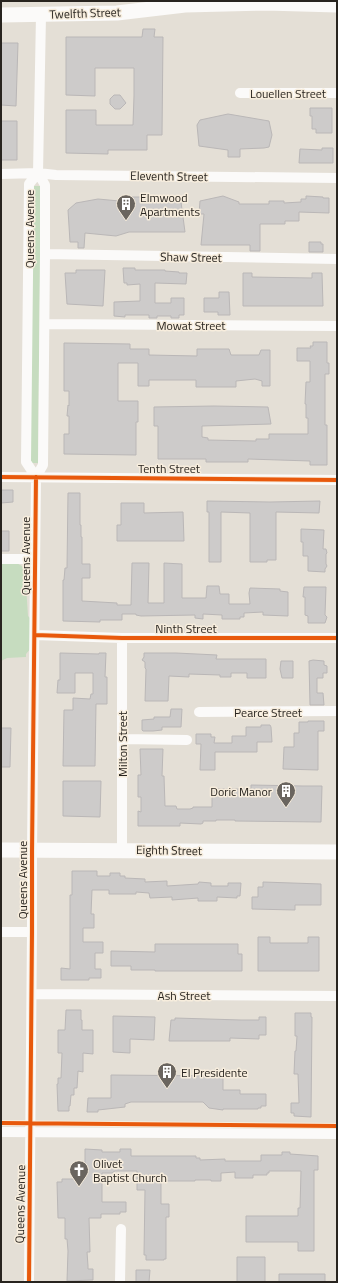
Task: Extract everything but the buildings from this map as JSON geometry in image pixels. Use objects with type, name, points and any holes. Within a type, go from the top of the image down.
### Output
[{"type":"street","name":"Twelfth Street","points":[[1,15],[117,13],[185,5],[266,3],[337,5]]},
{"type":"street","name":"Queens Avenue","points":[[29,1282],[36,477],[43,465],[46,254],[45,185],[38,173],[41,15]]},
{"type":"street","name":"Louellen Street","points":[[240,93],[337,93]]},
{"type":"street","name":"Queens Avenue","points":[[36,477],[26,462],[29,184],[38,173]]},
{"type":"street","name":"Eleventh Street","points":[[1,174],[38,173],[56,175],[337,178]]},
{"type":"street","name":"Shaw Street","points":[[46,254],[337,259]]},
{"type":"street","name":"Mowat Street","points":[[44,324],[337,326]]},
{"type":"street","name":"Tenth Street","points":[[1,477],[337,480]]},
{"type":"street","points":[[1,559],[35,559]]},
{"type":"street","name":"Ninth Street","points":[[35,635],[122,638],[337,638]]},
{"type":"street","name":"Milton Street","points":[[122,638],[122,850]]},
{"type":"street","name":"Pearce Street","points":[[199,712],[337,711]]},
{"type":"street","points":[[122,740],[187,740]]},
{"type":"street","name":"Eighth Street","points":[[1,850],[337,852]]},
{"type":"street","points":[[1,932],[32,932]]},
{"type":"street","name":"Ash Street","points":[[32,994],[337,996]]},
{"type":"street","points":[[1,1132],[337,1134]]},
{"type":"street","points":[[120,1282],[121,1229]]},
{"type":"green space","points":[[33,186],[41,186],[38,463],[30,463]]},
{"type":"green space","points":[[1,563],[18,564],[25,570],[28,616],[31,619],[31,648],[26,654],[26,657],[7,658],[1,661]]},
{"type":"cycle path","points":[[1,477],[337,480]]},
{"type":"cycle path","points":[[29,1282],[36,477]]},
{"type":"cycle path","points":[[35,635],[122,638],[337,638]]},
{"type":"cycle path","points":[[1,1123],[337,1126]]},
{"type":"place","name":"Elmwood Apartments","points":[[126,221]]},
{"type":"place","name":"Doric Manor","points":[[286,808]]},
{"type":"place","name":"El Presidente","points":[[167,1089]]},
{"type":"place","name":"Olivet Baptist Church","points":[[79,1187]]}]
